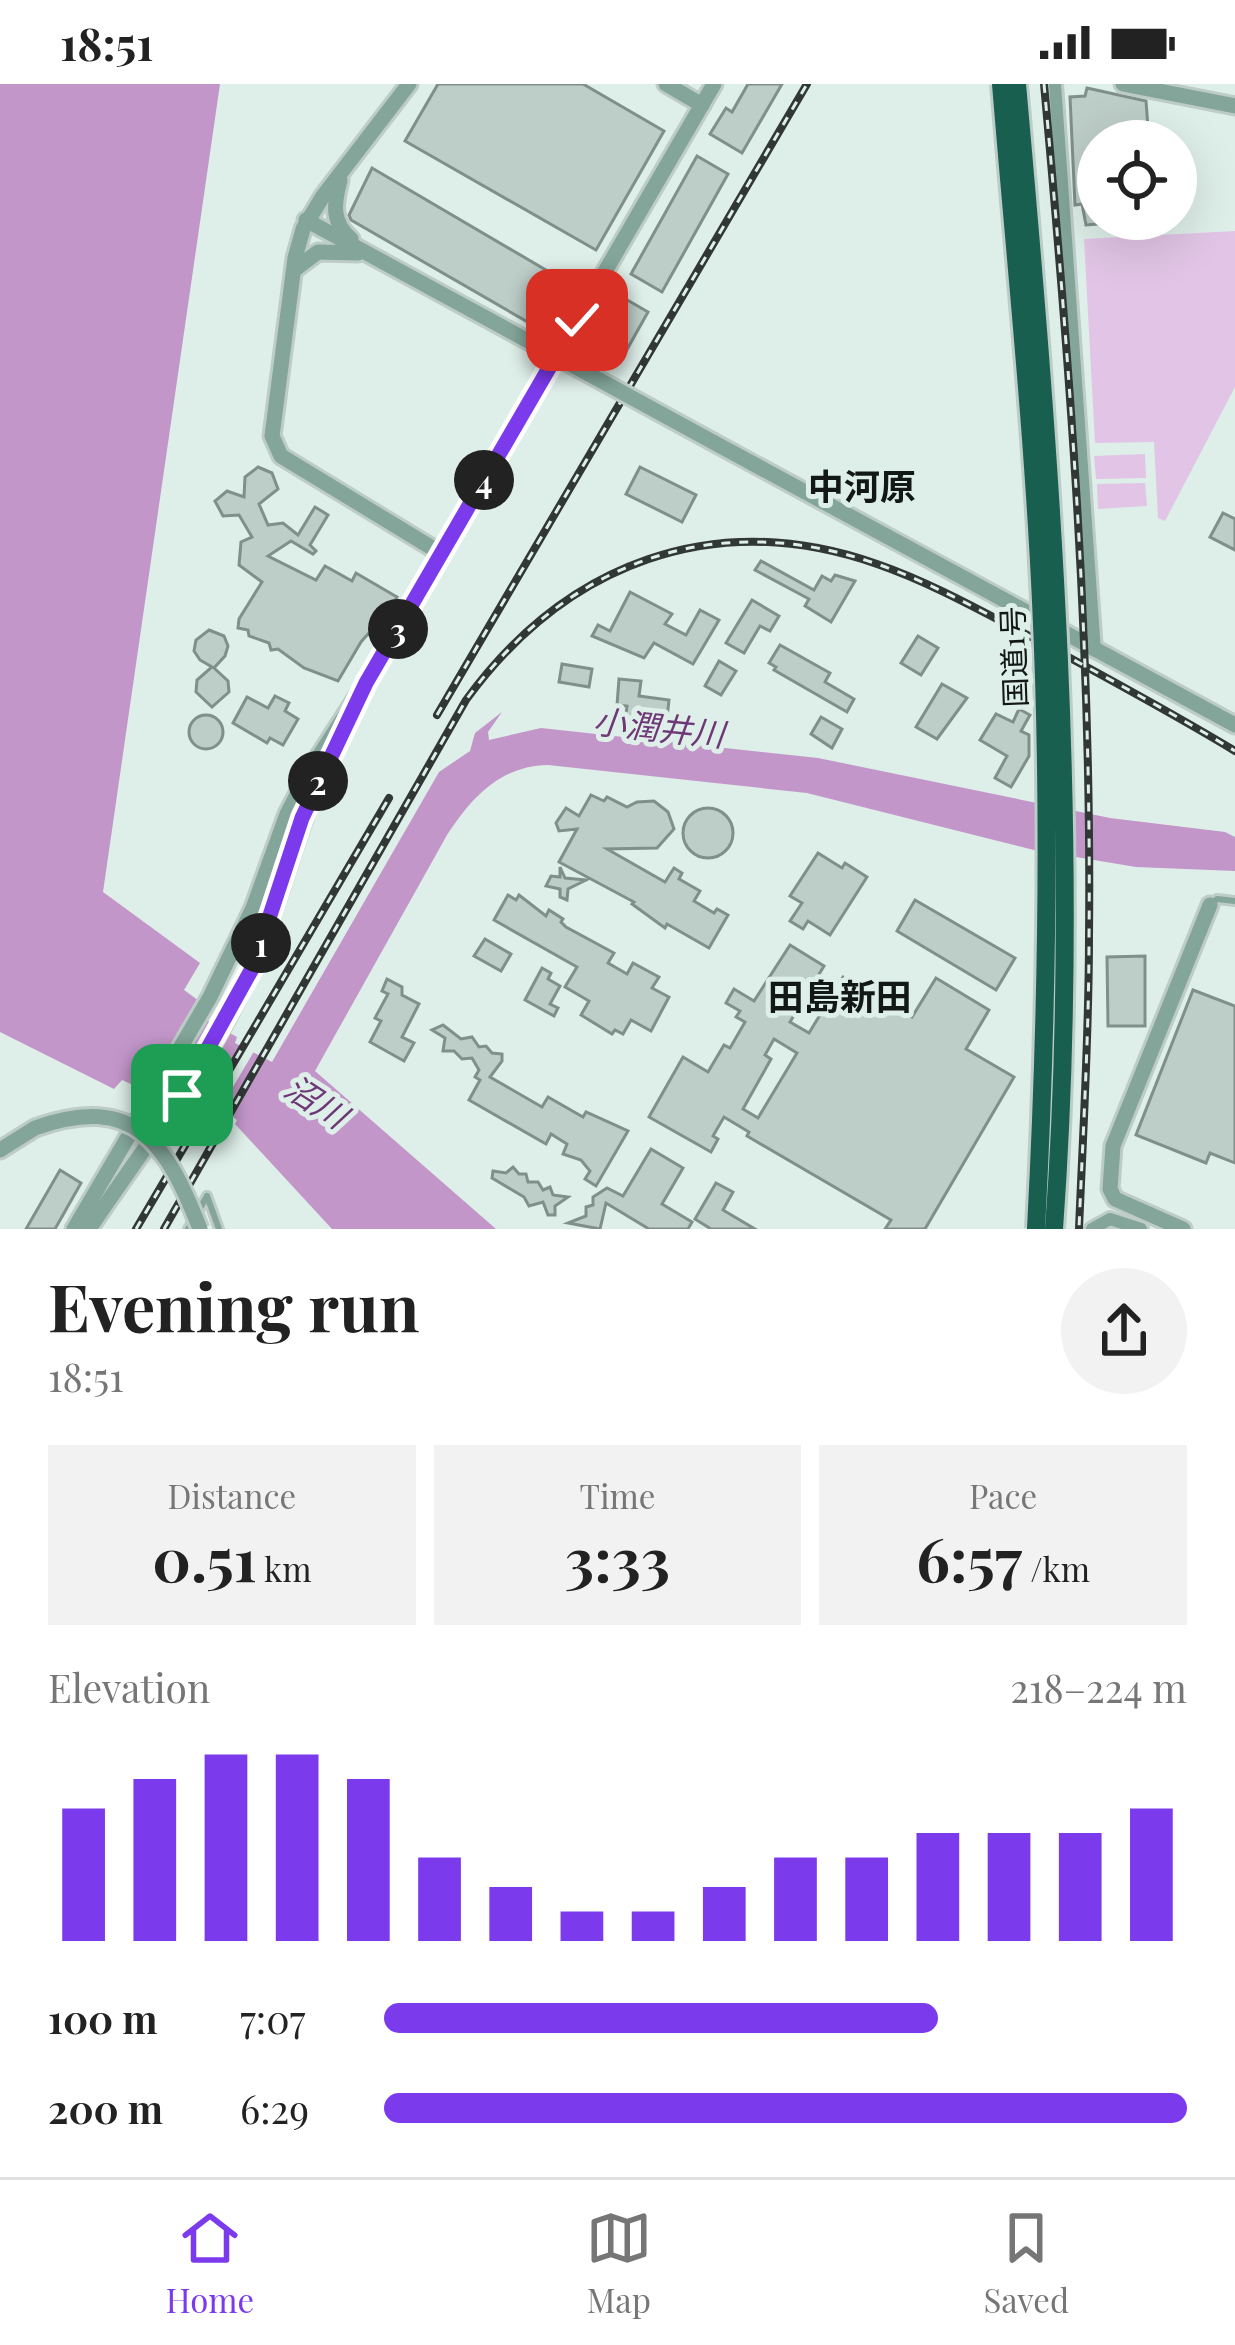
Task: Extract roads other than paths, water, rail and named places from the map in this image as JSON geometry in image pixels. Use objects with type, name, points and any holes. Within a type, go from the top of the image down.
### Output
[{"type":"highway","name":"国道1号","points":[[1001,84],[1034,476],[1045,699],[1045,1022],[1036,1229]]},
{"type":"highway","name":"国道1号","points":[[1017,84],[1050,483],[1062,708],[1061,1072],[1054,1229]]},
{"type":"street","points":[[410,84],[306,220],[293,270],[272,419],[274,446],[281,456],[442,554]]},
{"type":"street","points":[[666,84],[702,105]]},
{"type":"street","points":[[74,1229],[210,997],[310,770],[366,683],[715,84]]},
{"type":"street","points":[[1055,84],[1095,652]]},
{"type":"street","points":[[1124,84],[1186,90],[1235,106]]},
{"type":"street","points":[[346,167],[335,214],[346,235],[372,256]]},
{"type":"street","points":[[306,220],[1235,725]]},
{"type":"street","points":[[293,270],[309,256],[330,250],[372,256]]},
{"type":"street","points":[[89,1229],[182,1095],[253,967],[320,776],[366,683]]},
{"type":"street","points":[[1183,1229],[1115,1199],[1110,1189],[1112,1146],[1210,905]]},
{"type":"street","points":[[0,1150],[58,1120],[110,1117],[140,1129],[157,1143],[175,1168],[200,1229]]},
{"type":"street","points":[[1092,1229],[1110,1219],[1141,1229]]},
{"type":"lane","points":[[1210,905],[1217,899],[1235,901]]},
{"type":"lane","points":[[188,1229],[207,1196],[219,1229]]},
{"type":"water","name":"沼川","points":[[0,84],[220,84],[103,892],[200,963],[184,990],[213,1011],[208,1021],[237,1037],[235,1043],[272,1062],[439,772],[470,751],[475,733],[502,712],[488,732],[489,740],[541,728],[818,758],[1110,818],[1225,832],[1235,837],[1235,871],[1136,867],[1034,850],[807,793],[548,765],[515,771],[477,796],[447,835],[315,1071],[496,1229],[332,1229],[235,1124],[237,1120],[204,1097],[172,1083],[162,1098],[122,1080],[114,1089],[0,1032]]},
{"type":"railway","points":[[437,715],[807,84]]},
{"type":"railway","points":[[1044,84],[1070,404],[1087,724],[1089,974],[1079,1229]]},
{"type":"railway","points":[[164,1229],[466,700],[506,652],[549,613],[597,582],[648,559],[702,546],[758,542],[817,548],[877,564],[957,598],[1235,751]]},
{"type":"railway","points":[[136,1229],[389,798]]},
{"type":"district","name":"中河原","points":[[862,485]]},
{"type":"district","name":"田島新田","points":[[840,995]]},
{"type":"water label","name":"小潤井川","points":[[659,726]]}]
